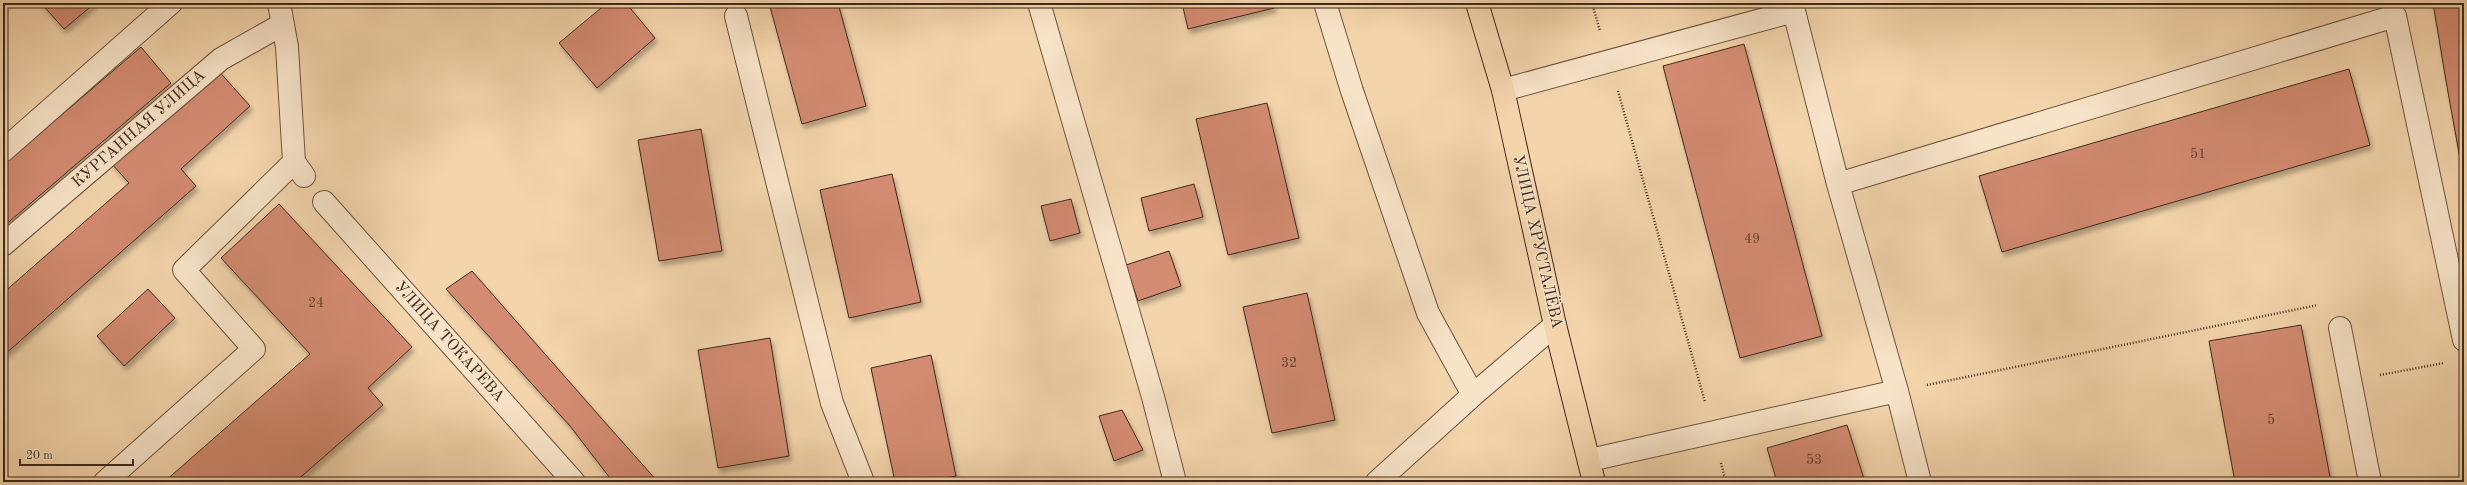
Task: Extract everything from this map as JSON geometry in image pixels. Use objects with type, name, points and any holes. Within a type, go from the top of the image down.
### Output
[{"type":"main road","name":"УЛИЦА ХРУСТАЛЁВА","points":[[1477,3],[1503,90],[1555,324],[1590,460],[1594,482]]},
{"type":"street","points":[[3,151],[171,3]]},
{"type":"street","points":[[1039,3],[1153,397],[1175,482]]},
{"type":"street","points":[[1325,3],[1352,91],[1428,313],[1473,394]]},
{"type":"street","points":[[1838,184],[2394,10],[2464,340]]},
{"type":"street","points":[[1503,90],[1794,11],[1838,184],[1897,391],[1920,482]]},
{"type":"street","points":[[105,482],[254,349],[184,270],[299,169],[287,47],[281,13]]},
{"type":"street","name":"КУРГАННАЯ УЛИЦА","points":[[3,245],[221,59],[281,13]]},
{"type":"street","points":[[736,16],[832,403],[862,482]]},
{"type":"street","name":"УЛИЦА ТОКАРЕВА","points":[[324,202],[574,482]]},
{"type":"street","points":[[1377,482],[1473,394],[1555,324]]},
{"type":"street","points":[[2340,328],[2370,482]]},
{"type":"street","points":[[1590,460],[1897,391]]},
{"type":"path","points":[[1592,3],[1726,482]]},
{"type":"path","points":[[1897,391],[2335,302],[2340,328]]},
{"type":"path","points":[[2350,381],[2442,363]]},
{"type":"building","points":[[41,3],[95,3],[64,29]]},
{"type":"building","points":[[607,3],[626,3],[655,38],[597,88],[559,43]]},
{"type":"building","points":[[769,3],[838,3],[866,106],[802,124]]},
{"type":"building","points":[[1182,3],[1273,3],[1274,8],[1188,29]]},
{"type":"building","points":[[2433,3],[2464,3],[2464,181],[2446,81]]},
{"type":"building","points":[[1744,44],[1822,336],[1740,358],[1663,66]]},
{"type":"building","points":[[141,47],[171,83],[3,227],[3,165]]},
{"type":"building","points":[[216,68],[250,106],[181,169],[196,186],[3,356],[3,293],[129,183],[111,163]]},
{"type":"building","points":[[2349,69],[2370,145],[2002,252],[1979,176]]},
{"type":"building","points":[[1267,103],[1299,238],[1228,255],[1196,119]]},
{"type":"building","points":[[701,129],[722,251],[659,261],[638,140]]},
{"type":"building","points":[[892,174],[921,302],[849,318],[820,190]]},
{"type":"building","points":[[1194,184],[1203,217],[1149,231],[1141,198]]},
{"type":"building","points":[[1071,199],[1080,233],[1050,241],[1041,206]]},
{"type":"building","points":[[279,204],[412,347],[368,388],[383,405],[295,482],[164,482],[310,354],[221,258]]},
{"type":"building","points":[[1169,251],[1181,286],[1138,301],[1126,265]]},
{"type":"building","points":[[472,271],[658,482],[613,482],[570,426],[446,289]]},
{"type":"building","points":[[148,289],[175,318],[124,366],[97,336]]},
{"type":"building","points":[[1307,293],[1335,420],[1272,433],[1243,307]]},
{"type":"building","points":[[2301,325],[2331,482],[2235,482],[2209,341]]},
{"type":"building","points":[[770,338],[789,456],[718,468],[698,350]]},
{"type":"building","points":[[931,355],[956,476],[925,482],[895,482],[871,368]]},
{"type":"building","points":[[1122,410],[1143,450],[1114,461],[1099,416]]},
{"type":"building","points":[[1847,425],[1865,482],[1777,482],[1767,448]]}]
